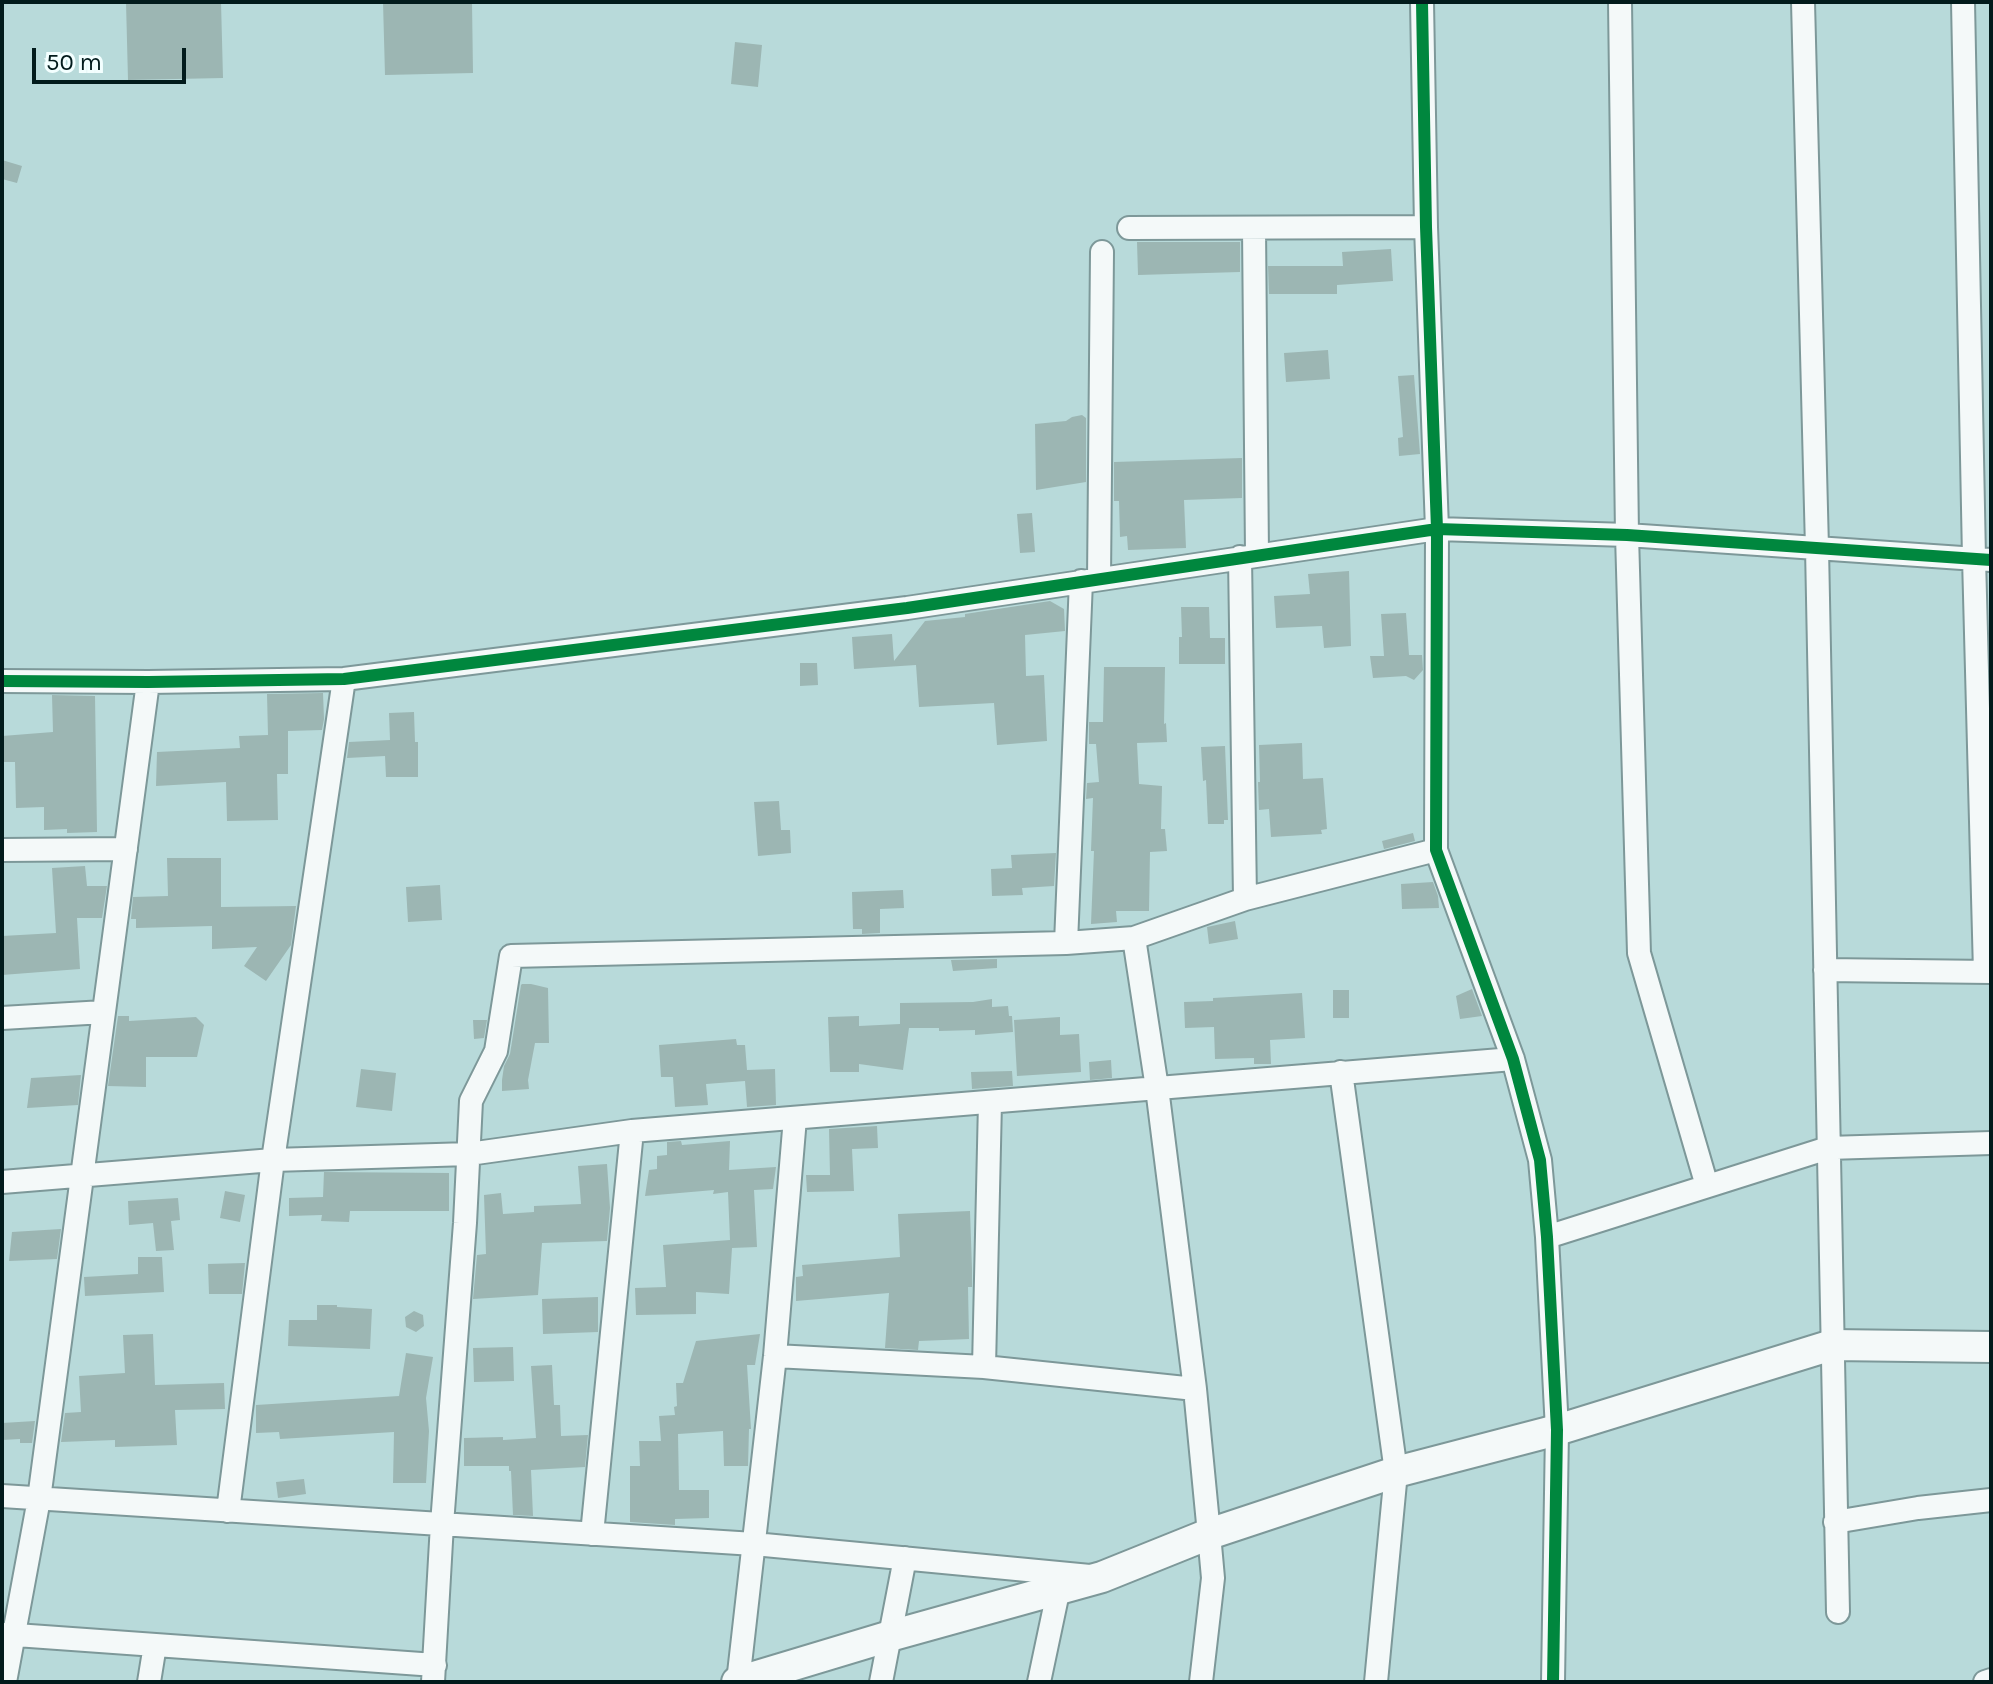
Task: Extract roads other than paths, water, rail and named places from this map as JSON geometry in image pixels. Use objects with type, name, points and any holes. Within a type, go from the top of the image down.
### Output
[{"type":"street","points":[[1422,2],[1426,227],[1437,529],[1436,850],[1513,1059],[1540,1160],[1557,1430],[1553,1682]]},
{"type":"street","points":[[1620,2],[1627,535],[1639,953],[1707,1186]]},
{"type":"street","points":[[1803,2],[1838,1612]]},
{"type":"street","points":[[1825,970],[1988,972],[1982,421],[1963,2]]},
{"type":"street","points":[[1129,228],[1426,227]]},
{"type":"street","points":[[1245,899],[1254,228]]},
{"type":"street","points":[[1066,943],[1090,580],[1102,252]]},
{"type":"street","points":[[2,681],[344,679],[907,608],[1437,529],[1627,535],[1982,559]]},
{"type":"street","points":[[228,1511],[273,1160],[344,679]]},
{"type":"street","points":[[5,1682],[8,1635],[39,1499],[148,682]]},
{"type":"street","points":[[2,850],[126,849]]},
{"type":"street","points":[[8,1635],[155,1645],[434,1674],[471,1101],[496,1051],[511,956],[1066,943],[1134,938],[1245,899],[1436,850]]},
{"type":"street","points":[[1134,938],[1157,1088],[1195,1389],[1213,1578],[1201,1682]]},
{"type":"street","points":[[2,1018],[104,1012]]},
{"type":"street","points":[[2,1182],[273,1160],[469,1154],[632,1131],[1513,1059]]},
{"type":"street","points":[[1341,1072],[1396,1472],[1376,1682]]},
{"type":"street","points":[[984,1367],[990,1102]]},
{"type":"street","points":[[795,1118],[775,1356],[737,1682],[1060,1580]]},
{"type":"street","points":[[592,1534],[632,1131]]},
{"type":"street","points":[[1547,1237],[1828,1148],[1991,1143]]},
{"type":"street","points":[[2,1496],[754,1544],[905,1558],[1060,1580],[1102,1577],[1209,1534],[1396,1472],[1557,1430],[1832,1345],[1991,1347]]},
{"type":"street","points":[[775,1356],[984,1367],[1195,1389]]},
{"type":"street","points":[[1835,1522],[1991,1500]]},
{"type":"street","points":[[881,1682],[905,1558]]},
{"type":"street","points":[[1039,1682],[1060,1580]]},
{"type":"street","points":[[149,1682],[155,1645]]},
{"type":"street","points":[[1985,1682],[1991,1680]]}]
